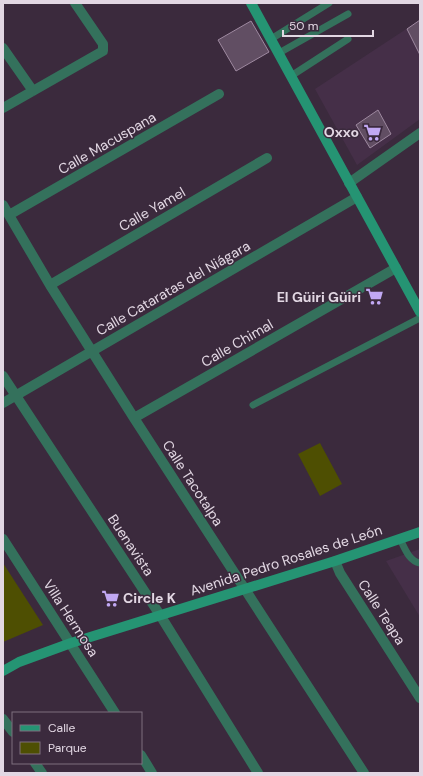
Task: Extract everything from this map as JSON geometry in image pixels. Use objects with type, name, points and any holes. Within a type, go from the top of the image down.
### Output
[{"type":"main road","points":[[251,3],[419,312]]},
{"type":"main road","name":"Avenida Pedro Rosales de León","points":[[3,671],[19,662],[71,643],[335,561],[420,532]]},
{"type":"street","points":[[3,108],[99,54],[104,49],[103,44],[75,3]]},
{"type":"street","points":[[3,48],[33,91]]},
{"type":"street","name":"Calle Macuspana","points":[[9,215],[219,94]]},
{"type":"street","points":[[349,183],[420,133]]},
{"type":"street","name":"Calle Yamel","points":[[50,285],[267,158]]},
{"type":"street","name":"Calle Cataratas del Niágara","points":[[3,403],[357,197]]},
{"type":"street","name":"Calle Tacotalpa","points":[[3,205],[50,285],[134,418],[246,588],[364,773]]},
{"type":"street","name":"Calle Chimal","points":[[134,418],[396,268]]},
{"type":"street","name":"Buenavista","points":[[3,376],[160,615],[258,773]]},
{"type":"street","name":"Villa Hermosa","points":[[3,539],[114,712]]},
{"type":"street","name":"Calle Teapa","points":[[335,561],[340,574],[420,698]]},
{"type":"street","points":[[3,719],[12,731]]},
{"type":"street","points":[[142,757],[152,773]]},
{"type":"street","points":[[36,764],[42,773]]},
{"type":"lane","points":[[271,39],[329,3]]},
{"type":"lane","points":[[278,54],[348,14]]},
{"type":"lane","points":[[291,76],[348,39]]},
{"type":"lane","points":[[253,405],[419,312]]},
{"type":"lane","points":[[400,539],[407,554],[414,562],[420,563]]},
{"type":"shaded area","points":[[420,20],[420,119],[357,165],[315,89]]},
{"type":"shaded area","points":[[420,549],[420,617],[386,561]]},
{"type":"green space","points":[[320,443],[342,484],[320,496],[298,454]]},
{"type":"green space","points":[[3,563],[43,625],[3,642]]},
{"type":"building","points":[[420,20],[420,55],[407,29]]},
{"type":"building","points":[[251,21],[269,52],[236,71],[218,40]]},
{"type":"building","points":[[378,110],[391,134],[370,148],[356,125]]},
{"type":"place","name":"Oxxo","points":[[372,132]]},
{"type":"place","name":"El Güiri Güiri","points":[[374,297]]},
{"type":"place","name":"Circle K","points":[[110,598]]}]
